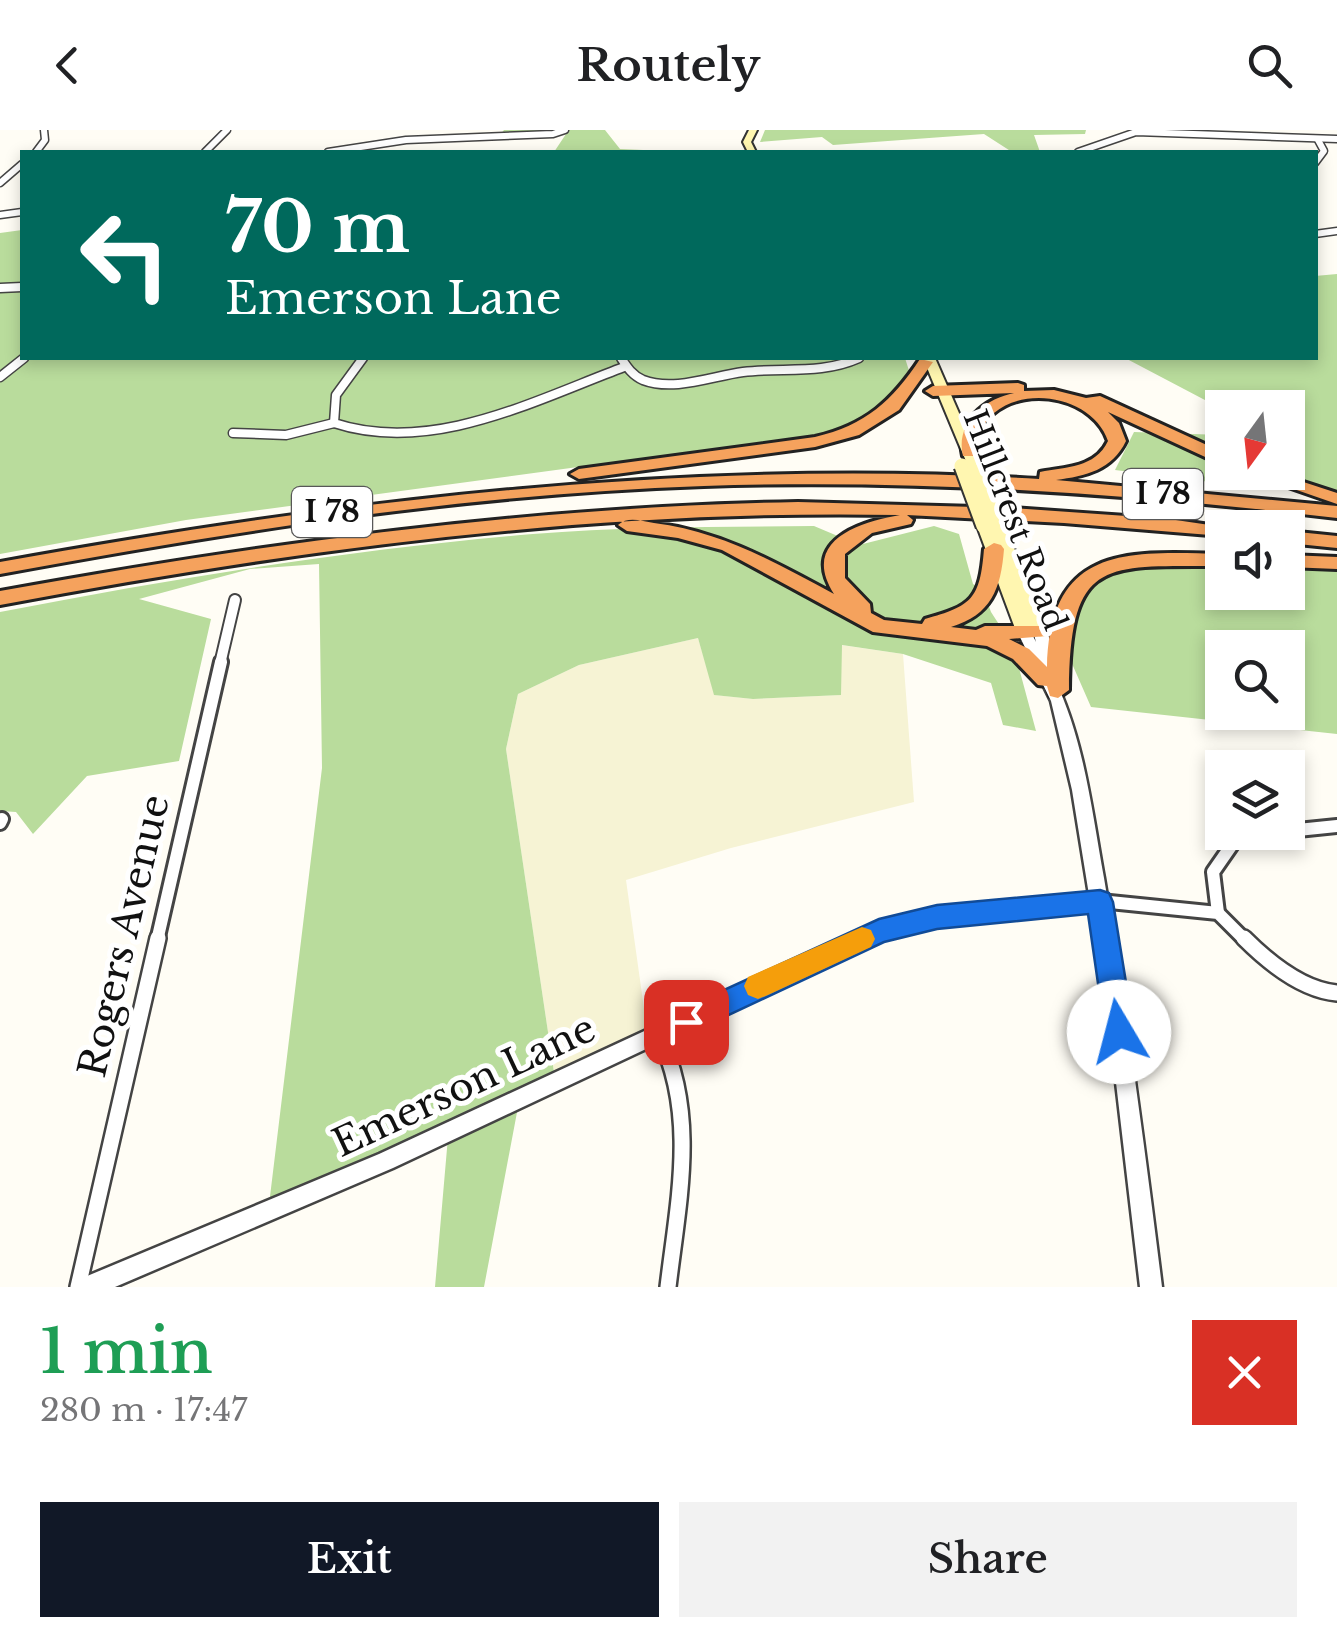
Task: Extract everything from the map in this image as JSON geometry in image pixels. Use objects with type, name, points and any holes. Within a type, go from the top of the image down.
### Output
[{"type":"highway","points":[[107,548],[299,511],[830,439],[864,428],[889,414],[908,393],[926,360]]},
{"type":"highway","points":[[928,360],[946,377],[984,389]]},
{"type":"highway","points":[[939,391],[1073,392],[1205,450]]},
{"type":"highway","points":[[969,461],[972,432],[984,410],[1020,395],[1046,394],[1077,402],[1099,412],[1113,426],[1117,441],[1113,452],[1083,470],[988,482]]},
{"type":"highway","name":"I 78","points":[[0,568],[370,507],[604,486],[801,478],[988,482],[1116,489],[1337,512]]},
{"type":"highway","points":[[1305,489],[1337,499]]},
{"type":"highway","name":"I 78","points":[[0,598],[296,546],[524,522],[796,508],[998,522],[1205,529]]},
{"type":"highway","points":[[524,522],[626,525],[703,538],[759,560],[880,627],[907,633],[1032,631]]},
{"type":"highway","points":[[994,549],[990,591],[979,606],[948,622],[907,624],[870,614],[844,594],[833,576],[832,564],[841,544],[879,524],[998,522]]},
{"type":"highway","points":[[1305,539],[1337,542]]},
{"type":"highway","points":[[1054,690],[1063,616],[1070,594],[1087,576],[1115,564],[1205,561]]},
{"type":"highway","points":[[1305,562],[1337,563]]},
{"type":"highway","points":[[962,634],[1008,645],[1054,690]]},
{"type":"main road","name":"Hillcrest Road","points":[[927,360],[998,522],[1032,631]]},
{"type":"main road","name":"Hillcrest Road","points":[[998,522],[994,549],[1032,631]]},
{"type":"street","points":[[208,150],[227,130]]},
{"type":"street","points":[[440,138],[448,130]]},
{"type":"street","points":[[344,150],[440,138],[553,134],[565,130]]},
{"type":"street","points":[[1084,150],[1136,132],[1337,139]]},
{"type":"street","points":[[1318,140],[1324,151],[1318,159]]},
{"type":"street","points":[[0,183],[20,166]]},
{"type":"street","points":[[0,378],[22,360]]},
{"type":"street","points":[[334,423],[331,410],[335,396],[361,360]]},
{"type":"street","points":[[233,433],[286,435],[334,423],[382,435],[428,432],[622,362],[644,378],[685,384],[744,372],[832,369],[855,360]]},
{"type":"street","name":"Rogers Avenue","points":[[78,1287],[234,600]]},
{"type":"street","name":"Hillcrest Road","points":[[1032,631],[1054,690],[1077,775],[1100,902],[1151,1287]]},
{"type":"street","points":[[1305,829],[1337,826]]},
{"type":"street","points":[[1228,850],[1213,872],[1218,913],[1270,964],[1337,994]]},
{"type":"street","points":[[1100,902],[1218,913]]},
{"type":"street","name":"Emerson Lane","points":[[88,1287],[368,1169],[879,931],[937,917],[1100,902]]},
{"type":"street","points":[[659,1035],[674,1058],[682,1093],[668,1287]]},
{"type":"shaded area","points":[[698,638],[715,695],[753,699],[840,695],[841,645],[903,654],[914,802],[731,848],[626,880],[648,1037],[556,1086],[506,749],[518,694],[579,665]]},
{"type":"green space","points":[[504,130],[605,130],[620,149],[643,150],[555,150],[566,134],[499,136]]},
{"type":"green space","points":[[765,130],[1086,130],[1085,134],[1034,135],[1039,150],[1009,150],[984,134],[833,145],[822,137],[760,142]]},
{"type":"green space","points":[[20,230],[20,360],[906,360],[912,380],[905,380],[880,410],[829,433],[186,520],[0,554],[0,233]]},
{"type":"green space","points":[[1337,274],[1337,492],[1305,480],[1305,390],[1205,390],[1205,400],[1129,360],[1318,360],[1318,276]]},
{"type":"green space","points":[[1134,432],[1205,434],[1205,481],[1115,470]]},
{"type":"green space","points":[[814,526],[859,545],[934,526],[959,534],[973,584],[983,590],[991,612],[1013,646],[1036,731],[1003,725],[991,683],[903,654],[842,645],[841,695],[753,699],[714,695],[698,638],[579,665],[518,694],[506,749],[556,1086],[518,1107],[484,1287],[435,1287],[448,1137],[268,1213],[322,768],[319,564],[250,569],[139,599],[211,619],[179,761],[87,776],[33,834],[16,812],[0,811],[0,612],[265,566],[466,540],[674,527]]},
{"type":"green space","points":[[1136,562],[1205,564],[1205,610],[1305,610],[1305,566],[1337,567],[1337,734],[1301,730],[1305,730],[1305,630],[1205,630],[1205,720],[1091,707],[1059,634],[1084,580]]},
{"type":"slow traffic","points":[[758,986],[862,939]]},
{"type":"route","points":[[686,1022],[879,931],[937,917],[1100,902],[1119,1032]]}]
